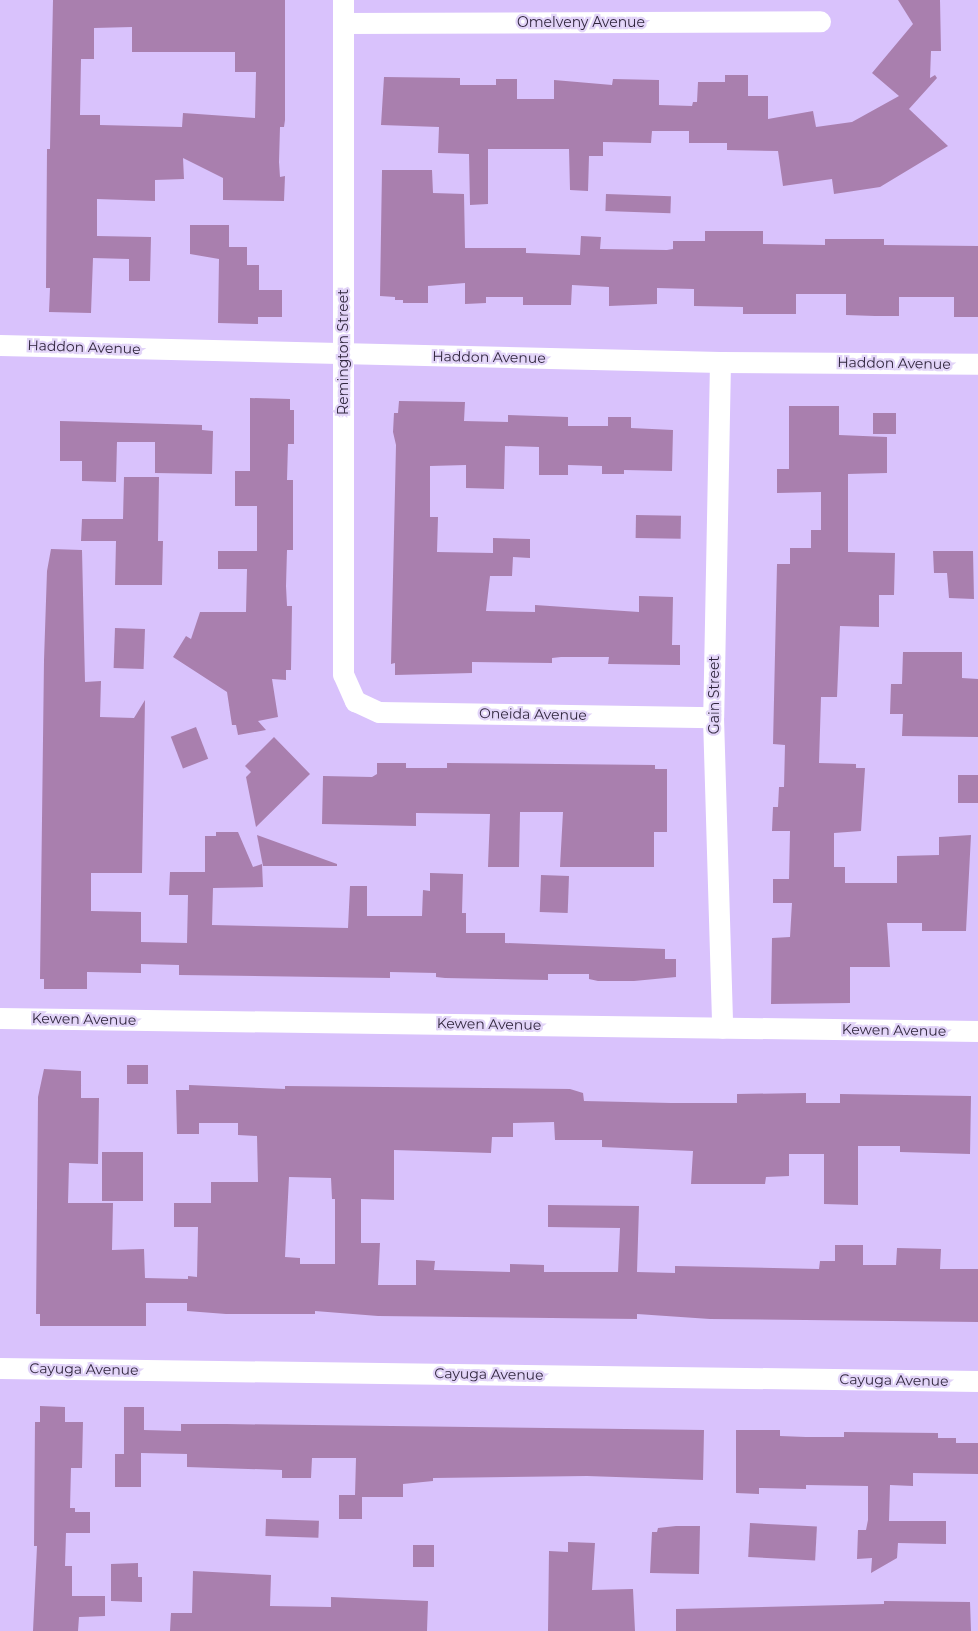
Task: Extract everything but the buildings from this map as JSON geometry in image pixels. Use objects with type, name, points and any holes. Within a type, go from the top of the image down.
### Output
[{"type":"street","name":"Remington Street","points":[[343,0],[343,674],[355,701]]},
{"type":"street","name":"Omelveny Avenue","points":[[343,23],[820,20]]},
{"type":"street","name":"Haddon Avenue","points":[[0,345],[720,362],[978,364]]},
{"type":"street","name":"Gain Street","points":[[720,362],[714,717],[722,1028]]},
{"type":"street","name":"Oneida Avenue","points":[[355,701],[379,712],[714,717]]},
{"type":"street","name":"Kewen Avenue","points":[[0,1018],[978,1031]]},
{"type":"street","name":"Cayuga Avenue","points":[[0,1368],[978,1381]]}]
